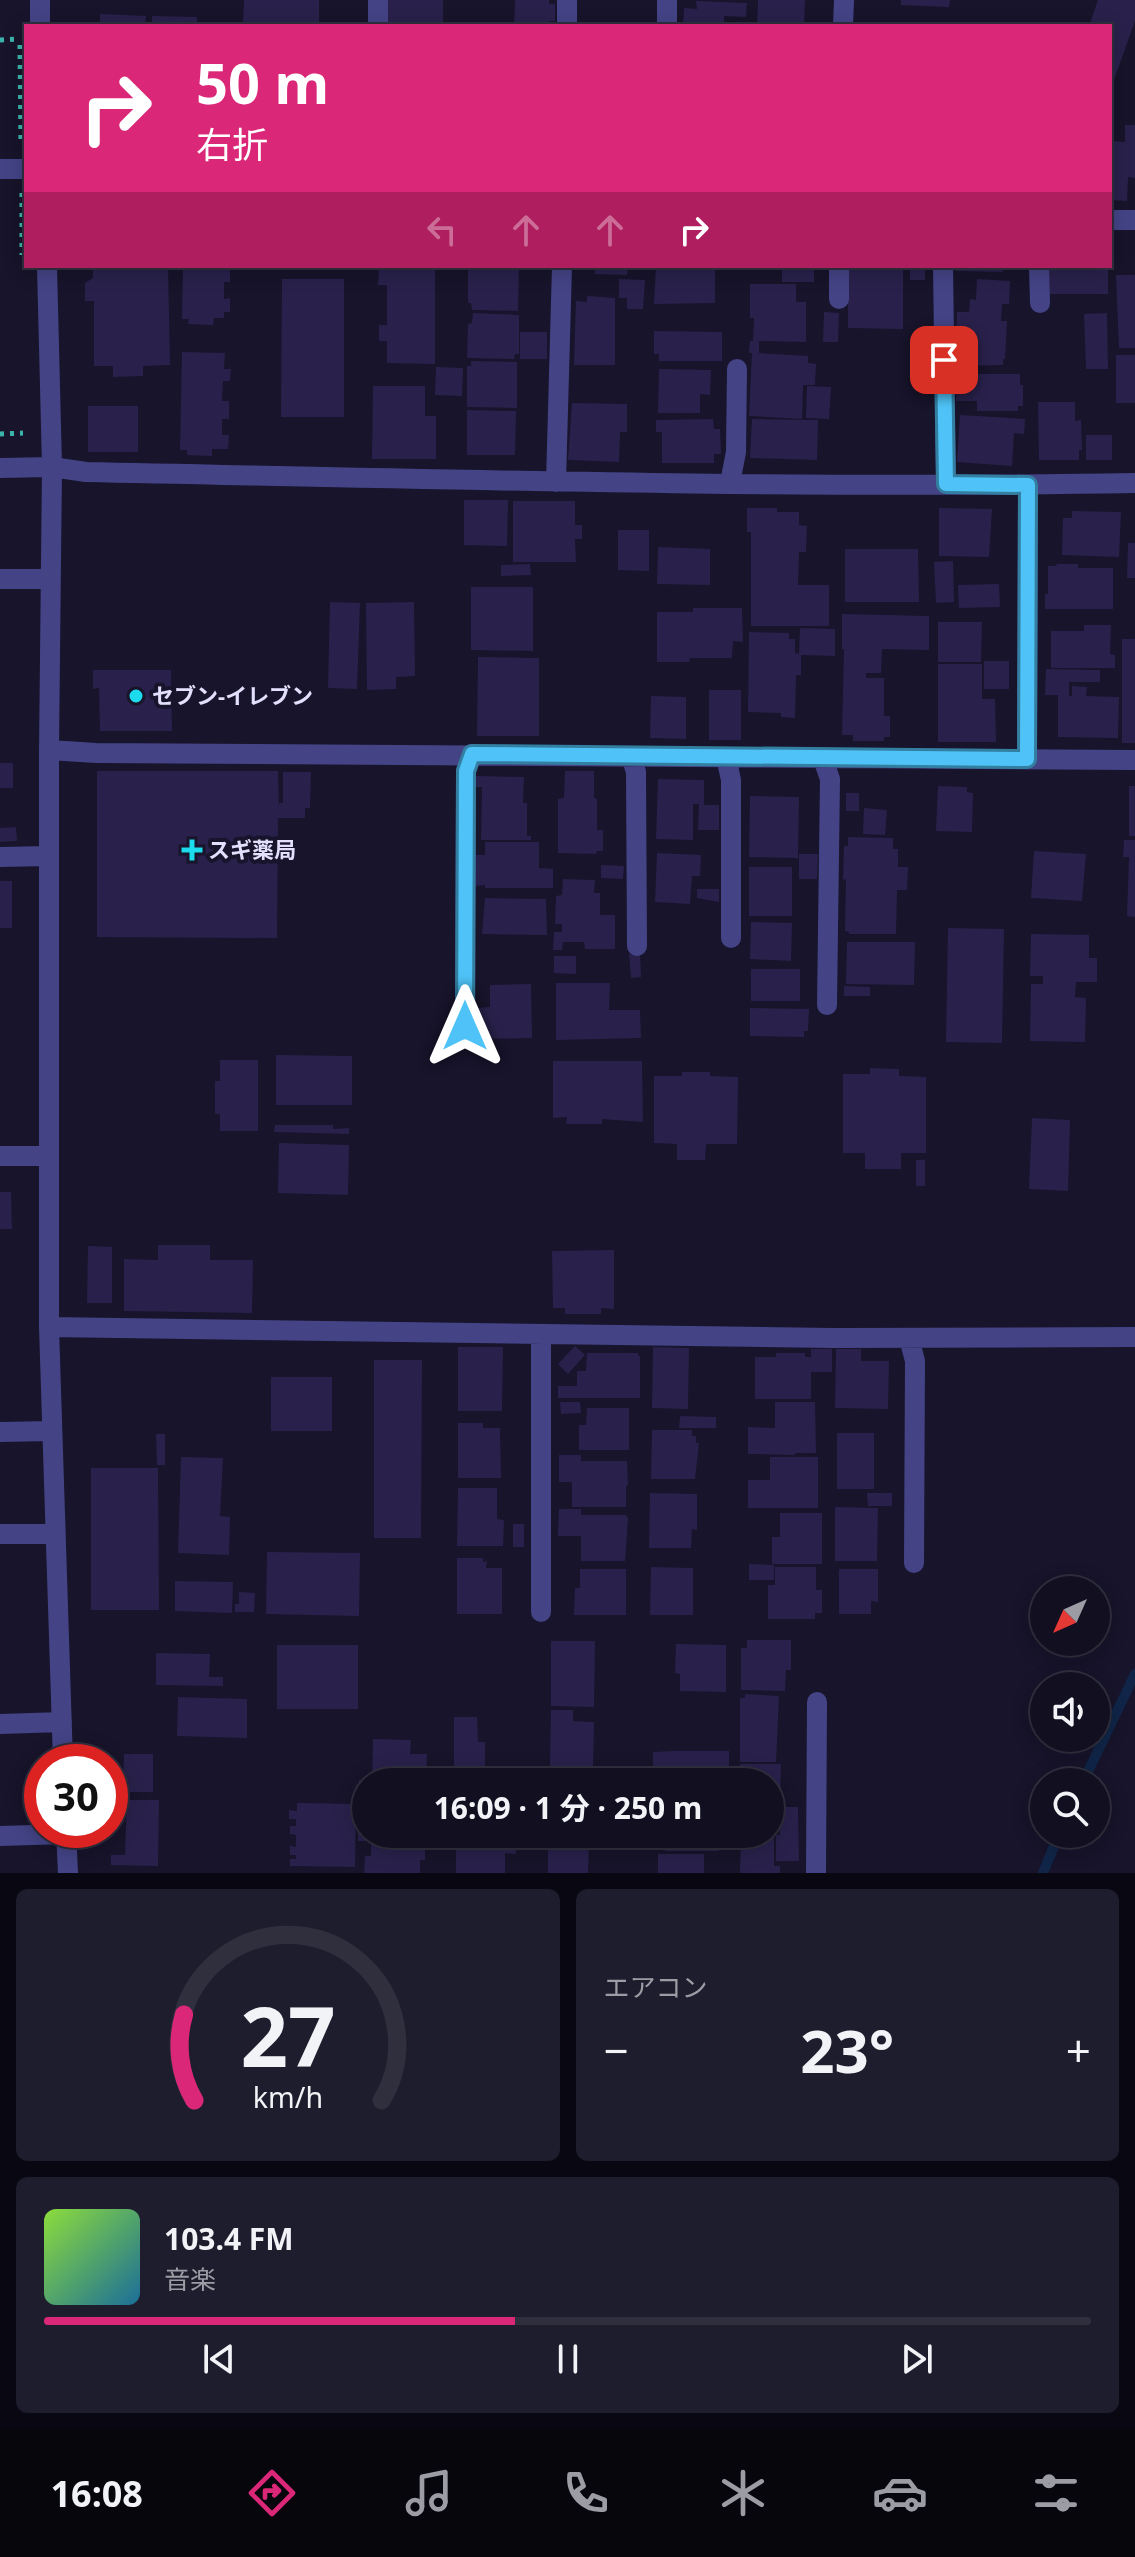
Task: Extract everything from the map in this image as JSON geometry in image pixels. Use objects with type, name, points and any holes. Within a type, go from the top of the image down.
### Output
[{"type":"street","points":[[31,24],[40,0]]},
{"type":"street","points":[[378,0],[378,24]]},
{"type":"street","points":[[567,0],[567,24]]},
{"type":"street","points":[[667,0],[667,24]]},
{"type":"street","points":[[843,24],[844,0]]},
{"type":"street","points":[[0,169],[24,169]]},
{"type":"street","points":[[1112,220],[1135,220]]},
{"type":"street","points":[[47,268],[52,467],[49,1327],[63,1744]]},
{"type":"street","points":[[556,482],[562,268]]},
{"type":"street","points":[[839,268],[839,299]]},
{"type":"street","points":[[943,268],[946,484]]},
{"type":"street","points":[[1039,268],[1040,303]]},
{"type":"street","points":[[730,483],[736,452],[737,369]]},
{"type":"street","points":[[0,468],[556,482],[1135,483]]},
{"type":"street","points":[[1027,759],[1028,485]]},
{"type":"street","points":[[0,579],[50,579]]},
{"type":"street","points":[[49,750],[96,753],[1135,760]]},
{"type":"street","points":[[465,1026],[466,771],[472,754]]},
{"type":"street","points":[[631,756],[636,772],[637,946]]},
{"type":"street","points":[[726,757],[731,780],[731,938]]},
{"type":"street","points":[[823,759],[830,779],[827,1005]]},
{"type":"street","points":[[0,857],[49,856]]},
{"type":"street","points":[[0,1156],[48,1156]]},
{"type":"street","points":[[49,1327],[833,1338],[1135,1337]]},
{"type":"street","points":[[541,1334],[541,1612]]},
{"type":"street","points":[[909,1338],[915,1361],[914,1563]]},
{"type":"street","points":[[0,1432],[51,1431]]},
{"type":"street","points":[[0,1534],[55,1534]]},
{"type":"street","points":[[816,1873],[817,1702]]},
{"type":"street","points":[[0,1724],[62,1722]]},
{"type":"street","points":[[0,1836],[24,1835]]},
{"type":"street","points":[[67,1848],[68,1873]]},
{"type":"path","points":[[22,260],[24,169],[20,39],[24,34]]},
{"type":"path","points":[[0,40],[20,39]]},
{"type":"path","points":[[0,434],[23,430],[20,441]]},
{"type":"building","points":[[244,0],[319,0],[319,24],[243,24]]},
{"type":"building","points":[[386,0],[443,0],[443,24],[385,24]]},
{"type":"building","points":[[515,0],[549,0],[549,4],[555,4],[555,21],[549,21],[549,24],[514,24]]},
{"type":"building","points":[[758,0],[805,0],[804,24],[757,24]]},
{"type":"building","points":[[901,0],[950,0],[949,7],[901,5]]},
{"type":"building","points":[[1098,0],[1135,0],[1135,21],[1112,85],[1112,24],[1090,24]]},
{"type":"building","points":[[696,1],[747,3],[746,17],[724,16],[724,24],[683,24],[684,8],[697,9]]},
{"type":"building","points":[[100,14],[146,16],[145,24],[100,23]]},
{"type":"building","points":[[152,16],[197,17],[197,24],[152,24]]},
{"type":"building","points":[[1125,125],[1135,125],[1135,178],[1128,177],[1127,201],[1112,200],[1112,141],[1125,142]]},
{"type":"building","points":[[93,268],[168,268],[170,365],[143,366],[143,376],[113,377],[113,366],[94,366],[94,301],[85,301],[85,283],[93,278]]},
{"type":"building","points":[[183,268],[230,269],[230,282],[224,282],[224,299],[230,298],[230,312],[224,312],[224,318],[214,318],[213,325],[188,324],[189,319],[182,319]]},
{"type":"building","points":[[379,268],[435,268],[435,364],[387,363],[387,341],[379,341],[379,325],[387,325],[387,285],[378,285]]},
{"type":"building","points":[[468,268],[519,268],[518,311],[472,310],[471,303],[468,303]]},
{"type":"building","points":[[595,268],[628,268],[627,275],[595,274]]},
{"type":"building","points":[[656,268],[715,268],[715,303],[654,304]]},
{"type":"building","points":[[782,268],[814,268],[814,282],[782,282]]},
{"type":"building","points":[[848,268],[903,268],[903,329],[848,328]]},
{"type":"building","points":[[910,268],[925,268],[925,280],[910,280]]},
{"type":"building","points":[[956,268],[1003,268],[1003,272],[956,271]]},
{"type":"building","points":[[1049,268],[1108,268],[1108,294],[1049,294]]},
{"type":"building","points":[[1116,275],[1135,275],[1135,348],[1119,348]]},
{"type":"building","points":[[282,279],[344,279],[344,417],[281,417]]},
{"type":"building","points":[[619,279],[645,280],[643,309],[627,309],[627,298],[619,298]]},
{"type":"building","points":[[977,279],[1010,281],[1009,304],[1002,304],[1001,321],[1007,321],[1003,365],[955,366],[957,312],[969,312],[970,299],[976,300]]},
{"type":"building","points":[[750,284],[796,284],[796,302],[806,302],[806,342],[759,341],[759,353],[808,356],[808,363],[816,364],[815,385],[803,385],[802,419],[749,416],[752,353],[749,353],[754,318],[750,318]]},
{"type":"building","points":[[587,296],[615,298],[615,365],[574,365],[576,301],[587,302]]},
{"type":"building","points":[[824,312],[839,313],[838,342],[823,342]]},
{"type":"building","points":[[473,313],[519,315],[519,354],[515,354],[514,359],[467,358],[468,324],[472,323]]},
{"type":"building","points":[[1107,313],[1108,369],[1086,369],[1084,314]]},
{"type":"building","points":[[654,331],[722,332],[722,361],[659,361],[659,354],[654,354]]},
{"type":"building","points":[[520,332],[547,332],[547,359],[520,359]]},
{"type":"building","points":[[182,352],[225,353],[224,369],[231,369],[230,381],[223,381],[222,401],[229,401],[229,419],[222,419],[222,435],[229,435],[228,449],[212,449],[212,456],[187,455],[187,450],[180,450]]},
{"type":"building","points":[[1116,355],[1135,355],[1135,403],[1116,403]]},
{"type":"building","points":[[471,361],[517,362],[517,408],[467,407],[467,366],[471,366]]},
{"type":"building","points":[[436,367],[463,368],[462,396],[435,395]]},
{"type":"building","points":[[659,369],[711,370],[710,395],[700,394],[700,413],[658,413]]},
{"type":"building","points":[[962,374],[1020,374],[1023,406],[1018,406],[1018,411],[977,411],[977,401],[956,401],[956,381],[962,382]]},
{"type":"building","points":[[373,386],[425,386],[425,416],[436,416],[436,459],[372,459]]},
{"type":"building","points":[[807,386],[831,387],[829,419],[806,418]]},
{"type":"building","points":[[1038,402],[1075,402],[1075,421],[1081,420],[1082,450],[1079,450],[1079,460],[1039,460]]},
{"type":"building","points":[[572,403],[627,404],[627,432],[620,432],[619,462],[568,460]]},
{"type":"building","points":[[88,406],[138,406],[138,452],[88,452]]},
{"type":"building","points":[[467,410],[516,411],[515,455],[467,455]]},
{"type":"building","points":[[960,415],[1025,419],[1024,434],[1014,433],[1012,466],[957,462]]},
{"type":"building","points":[[713,419],[714,429],[720,429],[721,454],[714,454],[714,463],[662,463],[662,432],[656,432],[656,420]]},
{"type":"building","points":[[752,419],[818,420],[817,460],[750,458]]},
{"type":"building","points":[[1086,435],[1112,435],[1112,460],[1086,460]]},
{"type":"building","points":[[464,500],[508,500],[507,546],[464,545]]},
{"type":"building","points":[[513,501],[575,501],[575,525],[582,525],[582,539],[575,539],[576,562],[513,562]]},
{"type":"building","points":[[747,508],[799,512],[799,525],[807,526],[806,552],[799,552],[798,585],[829,585],[829,626],[751,626],[751,532],[747,532]]},
{"type":"building","points":[[939,508],[992,509],[989,557],[939,556]]},
{"type":"building","points":[[1072,511],[1121,512],[1119,557],[1062,555],[1063,518],[1072,518]]},
{"type":"building","points":[[618,530],[649,530],[649,571],[618,570]]},
{"type":"building","points":[[1128,543],[1135,543],[1135,578],[1127,578]]},
{"type":"building","points":[[658,547],[710,549],[710,585],[657,584]]},
{"type":"building","points":[[845,549],[918,549],[919,602],[845,602]]},
{"type":"building","points":[[953,561],[954,602],[936,603],[934,562]]},
{"type":"building","points":[[530,564],[531,575],[501,576],[501,565]]},
{"type":"building","points":[[1078,564],[1078,568],[1113,568],[1113,609],[1045,609],[1048,566]]},
{"type":"building","points":[[999,584],[1000,607],[959,608],[958,585]]},
{"type":"building","points":[[471,587],[533,587],[533,651],[471,650]]},
{"type":"building","points":[[330,602],[360,603],[357,689],[328,688]]},
{"type":"building","points":[[414,602],[415,676],[396,677],[396,689],[367,690],[366,603]]},
{"type":"building","points":[[693,608],[742,608],[743,642],[733,641],[732,658],[657,662],[657,612],[693,612]]},
{"type":"building","points":[[842,614],[929,616],[929,650],[882,649],[881,673],[866,673],[866,678],[884,678],[884,716],[890,716],[890,737],[884,737],[884,741],[853,741],[853,735],[842,735]]},
{"type":"building","points":[[938,622],[982,622],[981,662],[938,662]]},
{"type":"building","points":[[1084,625],[1111,625],[1110,654],[1115,655],[1115,668],[1051,668],[1051,631],[1084,631]]},
{"type":"building","points":[[800,628],[835,629],[835,656],[801,655],[801,675],[796,675],[795,718],[781,717],[781,713],[748,712],[749,632],[789,633],[789,639],[795,639],[795,653],[799,654]]},
{"type":"building","points":[[1122,639],[1135,639],[1135,743],[1122,743]]},
{"type":"building","points":[[478,657],[539,658],[539,736],[477,736]]},
{"type":"building","points":[[984,661],[1009,661],[1009,689],[984,689]]},
{"type":"building","points":[[938,664],[982,664],[982,699],[995,699],[996,742],[938,742]]},
{"type":"building","points":[[1046,669],[1100,670],[1100,682],[1069,682],[1069,696],[1072,696],[1072,686],[1087,687],[1086,696],[1119,697],[1118,738],[1058,737],[1058,695],[1045,695]]},
{"type":"building","points":[[93,670],[171,670],[172,731],[100,731],[99,688],[93,689]]},
{"type":"building","points":[[709,690],[741,690],[741,740],[709,740]]},
{"type":"building","points":[[651,696],[686,697],[686,739],[650,738]]},
{"type":"building","points":[[0,763],[13,763],[13,788],[0,788]]},
{"type":"building","points":[[97,771],[278,771],[279,815],[279,803],[283,803],[283,772],[311,772],[310,808],[305,808],[305,818],[278,818],[277,938],[97,937]]},
{"type":"building","points":[[565,771],[594,771],[597,830],[603,830],[603,851],[596,854],[558,853],[558,799],[564,798]]},
{"type":"building","points":[[476,776],[524,777],[523,803],[527,803],[527,836],[531,836],[531,840],[481,840],[482,787],[476,787]]},
{"type":"building","points":[[658,779],[704,780],[704,805],[719,805],[719,830],[698,830],[699,804],[693,804],[693,840],[656,839]]},
{"type":"building","points":[[938,786],[967,787],[967,792],[973,793],[972,832],[936,831]]},
{"type":"building","points":[[1129,786],[1135,786],[1135,836],[1129,836]]},
{"type":"building","points":[[846,793],[859,793],[859,811],[846,811]]},
{"type":"building","points":[[750,796],[799,797],[798,858],[749,857]]},
{"type":"building","points":[[864,808],[887,810],[885,835],[863,834]]},
{"type":"building","points":[[16,827],[17,841],[0,842],[0,828]]},
{"type":"building","points":[[848,837],[893,838],[893,849],[898,849],[898,867],[908,867],[907,890],[897,890],[896,934],[849,934],[845,931],[844,846],[848,846]]},
{"type":"building","points":[[1124,840],[1135,840],[1135,917],[1127,916],[1129,857],[1123,857]]},
{"type":"building","points":[[485,842],[539,842],[539,868],[553,869],[553,888],[474,886],[474,855],[485,855]]},
{"type":"building","points":[[1034,851],[1086,854],[1082,901],[1031,898]]},
{"type":"building","points":[[657,853],[701,855],[700,876],[692,876],[690,904],[655,902]]},
{"type":"building","points":[[799,854],[818,854],[817,879],[799,879]]},
{"type":"building","points":[[601,865],[624,866],[623,879],[601,878]]},
{"type":"building","points":[[749,867],[792,867],[792,916],[749,916]]},
{"type":"building","points":[[563,879],[595,880],[594,893],[600,893],[600,915],[615,915],[615,949],[585,949],[584,942],[563,942],[562,950],[553,950],[554,932],[562,932],[562,924],[555,924],[556,896],[562,895]]},
{"type":"building","points":[[0,881],[12,881],[12,928],[0,928]]},
{"type":"building","points":[[697,889],[719,889],[719,902],[697,898]]},
{"type":"building","points":[[485,898],[546,899],[547,935],[482,934]]},
{"type":"building","points":[[751,922],[792,923],[791,961],[750,959]]},
{"type":"building","points":[[948,928],[1004,929],[1002,1043],[946,1042]]},
{"type":"building","points":[[1031,934],[1089,935],[1089,958],[1097,958],[1097,982],[1076,982],[1075,997],[1086,998],[1085,1042],[1030,1041],[1031,984],[1043,984],[1043,976],[1030,976]]},
{"type":"building","points":[[847,942],[915,942],[914,985],[846,984]]},
{"type":"building","points":[[629,954],[640,954],[641,977],[631,978]]},
{"type":"building","points":[[554,956],[576,956],[576,974],[554,973]]},
{"type":"building","points":[[751,969],[800,969],[800,1001],[751,1001]]},
{"type":"building","points":[[556,983],[610,983],[609,1010],[640,1010],[641,1038],[556,1040]]},
{"type":"building","points":[[531,984],[532,1038],[477,1039],[477,1008],[490,1007],[490,985]]},
{"type":"building","points":[[844,986],[870,987],[870,996],[844,996]]},
{"type":"building","points":[[750,1008],[809,1009],[808,1031],[804,1031],[804,1037],[750,1036]]},
{"type":"building","points":[[276,1055],[352,1056],[352,1105],[276,1105]]},
{"type":"building","points":[[220,1060],[258,1060],[258,1131],[220,1131],[220,1114],[215,1114],[215,1081],[220,1081]]},
{"type":"building","points":[[553,1061],[642,1061],[643,1122],[602,1119],[602,1124],[566,1124],[567,1117],[553,1118]]},
{"type":"building","points":[[870,1068],[899,1069],[899,1076],[926,1077],[926,1153],[901,1153],[901,1169],[865,1169],[865,1153],[843,1153],[843,1074],[870,1074]]},
{"type":"building","points":[[682,1072],[710,1072],[710,1076],[738,1077],[737,1144],[706,1144],[705,1160],[677,1160],[677,1144],[654,1143],[654,1076],[682,1076]]},
{"type":"building","points":[[1032,1118],[1070,1120],[1068,1191],[1029,1189]]},
{"type":"building","points":[[275,1125],[333,1125],[333,1129],[349,1128],[349,1134],[274,1132]]},
{"type":"building","points":[[279,1143],[349,1145],[348,1195],[278,1193]]},
{"type":"building","points":[[916,1160],[925,1160],[925,1186],[916,1186]]},
{"type":"building","points":[[0,1192],[11,1192],[12,1229],[0,1229]]},
{"type":"building","points":[[158,1245],[210,1245],[210,1260],[253,1260],[252,1313],[124,1311],[124,1259],[158,1260]]},
{"type":"building","points":[[88,1246],[112,1247],[112,1303],[87,1303]]},
{"type":"building","points":[[614,1250],[614,1309],[601,1308],[601,1314],[565,1314],[565,1308],[553,1308],[552,1251]]},
{"type":"building","points":[[575,1346],[585,1355],[568,1374],[558,1364]]},
{"type":"building","points":[[458,1347],[503,1347],[502,1411],[458,1411]]},
{"type":"building","points":[[653,1347],[689,1348],[688,1409],[652,1408]]},
{"type":"building","points":[[811,1349],[832,1349],[832,1372],[811,1372],[811,1399],[755,1399],[755,1357],[805,1353],[805,1357],[811,1357]]},
{"type":"building","points":[[836,1349],[861,1349],[861,1361],[889,1361],[888,1409],[835,1408]]},
{"type":"building","points":[[587,1353],[638,1353],[640,1398],[558,1398],[558,1386],[577,1386],[577,1371],[586,1371]]},
{"type":"building","points":[[374,1360],[422,1360],[421,1538],[374,1538]]},
{"type":"building","points":[[271,1377],[332,1377],[332,1431],[271,1431]]},
{"type":"building","points":[[560,1402],[580,1402],[581,1413],[561,1414]]},
{"type":"building","points":[[775,1402],[815,1402],[816,1453],[748,1454],[748,1427],[775,1428]]},
{"type":"building","points":[[587,1408],[629,1408],[629,1450],[579,1450],[579,1425],[586,1425]]},
{"type":"building","points":[[680,1416],[716,1417],[716,1428],[679,1428]]},
{"type":"building","points":[[458,1423],[483,1423],[483,1428],[500,1428],[501,1478],[458,1478]]},
{"type":"building","points":[[652,1430],[692,1430],[692,1436],[696,1436],[696,1443],[699,1443],[695,1479],[651,1479]]},
{"type":"building","points":[[837,1433],[874,1433],[874,1489],[837,1489]]},
{"type":"building","points":[[156,1434],[165,1434],[165,1465],[157,1465]]},
{"type":"building","points":[[559,1455],[581,1455],[581,1461],[627,1461],[626,1507],[572,1507],[572,1482],[559,1482]]},
{"type":"building","points":[[181,1457],[223,1458],[220,1516],[230,1517],[229,1555],[178,1553]]},
{"type":"building","points":[[770,1457],[818,1457],[818,1508],[748,1508],[748,1480],[770,1480]]},
{"type":"building","points":[[91,1468],[158,1468],[159,1610],[91,1610]]},
{"type":"building","points":[[458,1488],[497,1488],[497,1519],[504,1520],[503,1546],[457,1546]]},
{"type":"building","points":[[650,1493],[697,1494],[697,1530],[692,1529],[691,1548],[649,1548]]},
{"type":"building","points":[[867,1493],[892,1493],[892,1506],[868,1506]]},
{"type":"building","points":[[835,1507],[878,1508],[877,1561],[835,1561]]},
{"type":"building","points":[[559,1509],[581,1509],[581,1515],[626,1515],[625,1561],[581,1561],[581,1536],[558,1536]]},
{"type":"building","points":[[780,1513],[822,1513],[822,1564],[772,1564],[772,1537],[780,1537]]},
{"type":"building","points":[[513,1524],[524,1524],[524,1547],[513,1547]]},
{"type":"building","points":[[267,1552],[360,1553],[359,1616],[266,1614]]},
{"type":"building","points":[[457,1558],[483,1558],[483,1562],[487,1561],[486,1568],[502,1568],[502,1614],[457,1614]]},
{"type":"building","points":[[749,1564],[774,1565],[774,1580],[749,1580]]},
{"type":"building","points":[[651,1567],[693,1568],[693,1615],[650,1615]]},
{"type":"building","points":[[775,1567],[816,1567],[816,1590],[822,1590],[822,1613],[815,1613],[815,1619],[768,1619],[768,1585],[775,1585]]},
{"type":"building","points":[[580,1569],[626,1569],[626,1615],[574,1615],[575,1588],[580,1588]]},
{"type":"building","points":[[839,1569],[878,1569],[878,1602],[871,1601],[871,1614],[839,1614]]},
{"type":"building","points":[[175,1581],[233,1582],[232,1613],[175,1611]]},
{"type":"building","points":[[239,1592],[255,1593],[254,1612],[235,1612]]},
{"type":"building","points":[[747,1640],[791,1640],[791,1670],[786,1670],[785,1691],[741,1690],[741,1648],[747,1648]]},
{"type":"building","points":[[551,1641],[595,1641],[594,1707],[551,1706]]},
{"type":"building","points":[[676,1644],[726,1645],[726,1692],[680,1691],[680,1674],[675,1673]]},
{"type":"building","points":[[277,1645],[358,1645],[358,1709],[277,1709]]},
{"type":"building","points":[[156,1653],[210,1654],[209,1677],[223,1677],[223,1686],[156,1685]]},
{"type":"building","points":[[745,1694],[779,1696],[776,1762],[740,1762],[740,1698],[745,1698]]},
{"type":"building","points":[[178,1697],[247,1699],[247,1738],[177,1736]]},
{"type":"building","points":[[551,1710],[573,1710],[573,1721],[594,1722],[593,1767],[550,1766]]},
{"type":"building","points":[[454,1717],[477,1717],[478,1742],[485,1742],[485,1768],[454,1768]]},
{"type":"building","points":[[373,1739],[411,1740],[410,1754],[427,1754],[426,1768],[372,1768]]},
{"type":"building","points":[[729,1751],[729,1768],[653,1768],[653,1752]]},
{"type":"building","points":[[128,1754],[153,1754],[153,1792],[128,1792]]},
{"type":"building","points":[[740,1764],[781,1764],[781,1768],[740,1768]]},
{"type":"building","points":[[128,1800],[159,1800],[158,1866],[111,1865],[111,1855],[125,1855],[125,1848],[128,1848]]},
{"type":"building","points":[[297,1803],[352,1804],[355,1867],[290,1866],[290,1859],[296,1859],[296,1855],[290,1855],[290,1846],[296,1847],[296,1835],[290,1834],[290,1826],[296,1826],[296,1819],[289,1819],[289,1810],[297,1811]]},
{"type":"building","points":[[784,1807],[798,1807],[799,1861],[776,1861],[776,1848],[784,1848]]},
{"type":"building","points":[[371,1848],[425,1848],[425,1860],[420,1860],[420,1873],[364,1873],[365,1856],[371,1856]]},
{"type":"building","points":[[456,1848],[516,1848],[516,1854],[505,1853],[505,1873],[456,1873]]},
{"type":"building","points":[[548,1848],[589,1848],[588,1873],[548,1873]]},
{"type":"building","points":[[665,1848],[719,1848],[719,1851],[665,1851]]},
{"type":"building","points":[[741,1848],[774,1848],[774,1866],[780,1866],[780,1873],[740,1873]]},
{"type":"building","points":[[658,1854],[704,1854],[704,1873],[658,1873]]},
{"type":"waterway","points":[[1090,1768],[1135,1674]]},
{"type":"waterway","points":[[1043,1873],[1053,1848]]},
{"type":"place","name":"セブン-イレブン","points":[[136,696]]},
{"type":"place","name":"スギ薬局","points":[[192,850]]},
{"type":"route","points":[[465,1026],[466,771],[472,754],[1027,759],[1028,485],[946,484],[944,360]]}]
